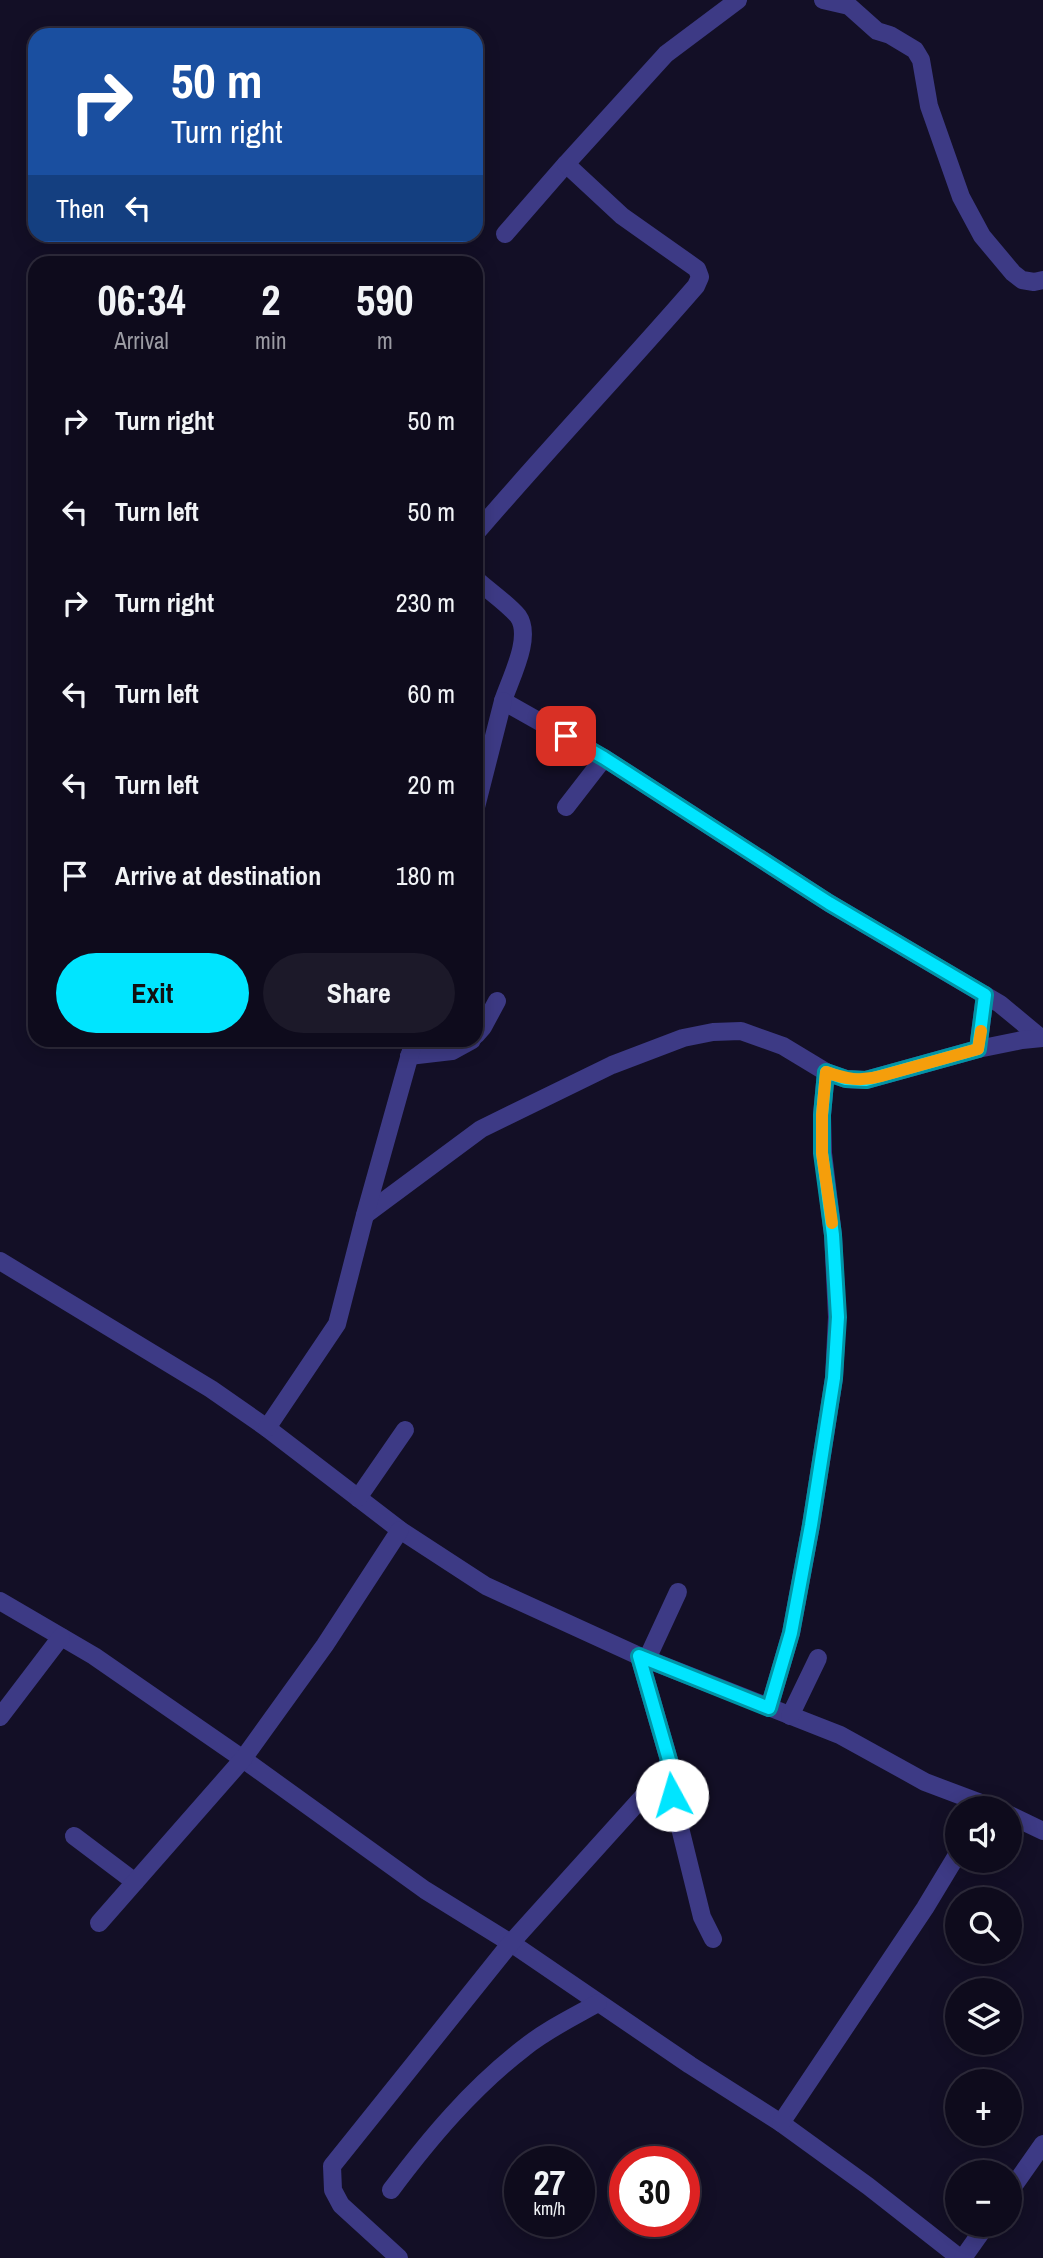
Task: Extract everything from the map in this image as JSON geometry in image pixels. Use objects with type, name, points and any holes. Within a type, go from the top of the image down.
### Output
[{"type":"street","points":[[505,234],[666,54],[738,0]]},
{"type":"street","points":[[823,0],[849,6],[877,31],[890,34],[915,50],[923,68],[929,106],[957,184],[982,236],[1022,280],[1043,280]]},
{"type":"street","points":[[483,525],[544,453],[619,375],[696,286],[700,277],[697,269],[622,216],[566,164]]},
{"type":"street","points":[[483,585],[518,616],[524,628],[524,641],[503,701],[483,780]]},
{"type":"street","points":[[503,701],[604,758],[829,903],[1000,1004],[1042,1038]]},
{"type":"street","points":[[566,807],[604,758]]},
{"type":"street","points":[[978,1049],[985,995]]},
{"type":"street","points":[[483,1027],[497,1001]]},
{"type":"street","points":[[365,1215],[481,1129],[612,1065],[683,1038],[713,1032],[741,1031],[783,1046],[826,1072],[846,1079],[866,1080],[978,1049],[1042,1038]]},
{"type":"street","points":[[267,1428],[337,1324],[412,1048],[452,1051],[459,1047]]},
{"type":"street","points":[[769,1708],[791,1633],[834,1378],[838,1317],[833,1235],[822,1153],[826,1072]]},
{"type":"street","points":[[0,1261],[177,1367],[267,1428],[400,1530],[486,1586],[643,1657],[839,1735],[925,1782],[961,1796]]},
{"type":"street","points":[[358,1499],[405,1430]]},
{"type":"street","points":[[99,1923],[243,1759],[326,1645],[400,1530]]},
{"type":"street","points":[[399,2258],[341,2205],[333,2190],[332,2166],[510,1944],[666,1771],[669,1760],[643,1657],[678,1592]]},
{"type":"street","points":[[0,1601],[94,1656],[425,1890],[781,2123],[961,2258],[977,2237]]},
{"type":"street","points":[[0,1717],[61,1637]]},
{"type":"street","points":[[790,1716],[818,1658]]},
{"type":"street","points":[[666,1771],[702,1917],[713,1938]]},
{"type":"street","points":[[1022,1821],[1043,1831]]},
{"type":"street","points":[[74,1836],[135,1882]]},
{"type":"street","points":[[781,2123],[946,1873]]},
{"type":"street","points":[[391,2190],[429,2139],[494,2074],[525,2047],[598,2003]]},
{"type":"street","points":[[1022,2174],[1043,2144]]},
{"type":"slow traffic","points":[[832,1223],[822,1153],[826,1072],[846,1079],[866,1080],[978,1049],[981,1031]]},
{"type":"route","points":[[566,736],[851,917],[985,995],[978,1049],[866,1080],[846,1079],[826,1072],[822,1153],[833,1235],[838,1317],[834,1378],[791,1633],[769,1708],[639,1656],[669,1760],[666,1771],[672,1795]]}]
